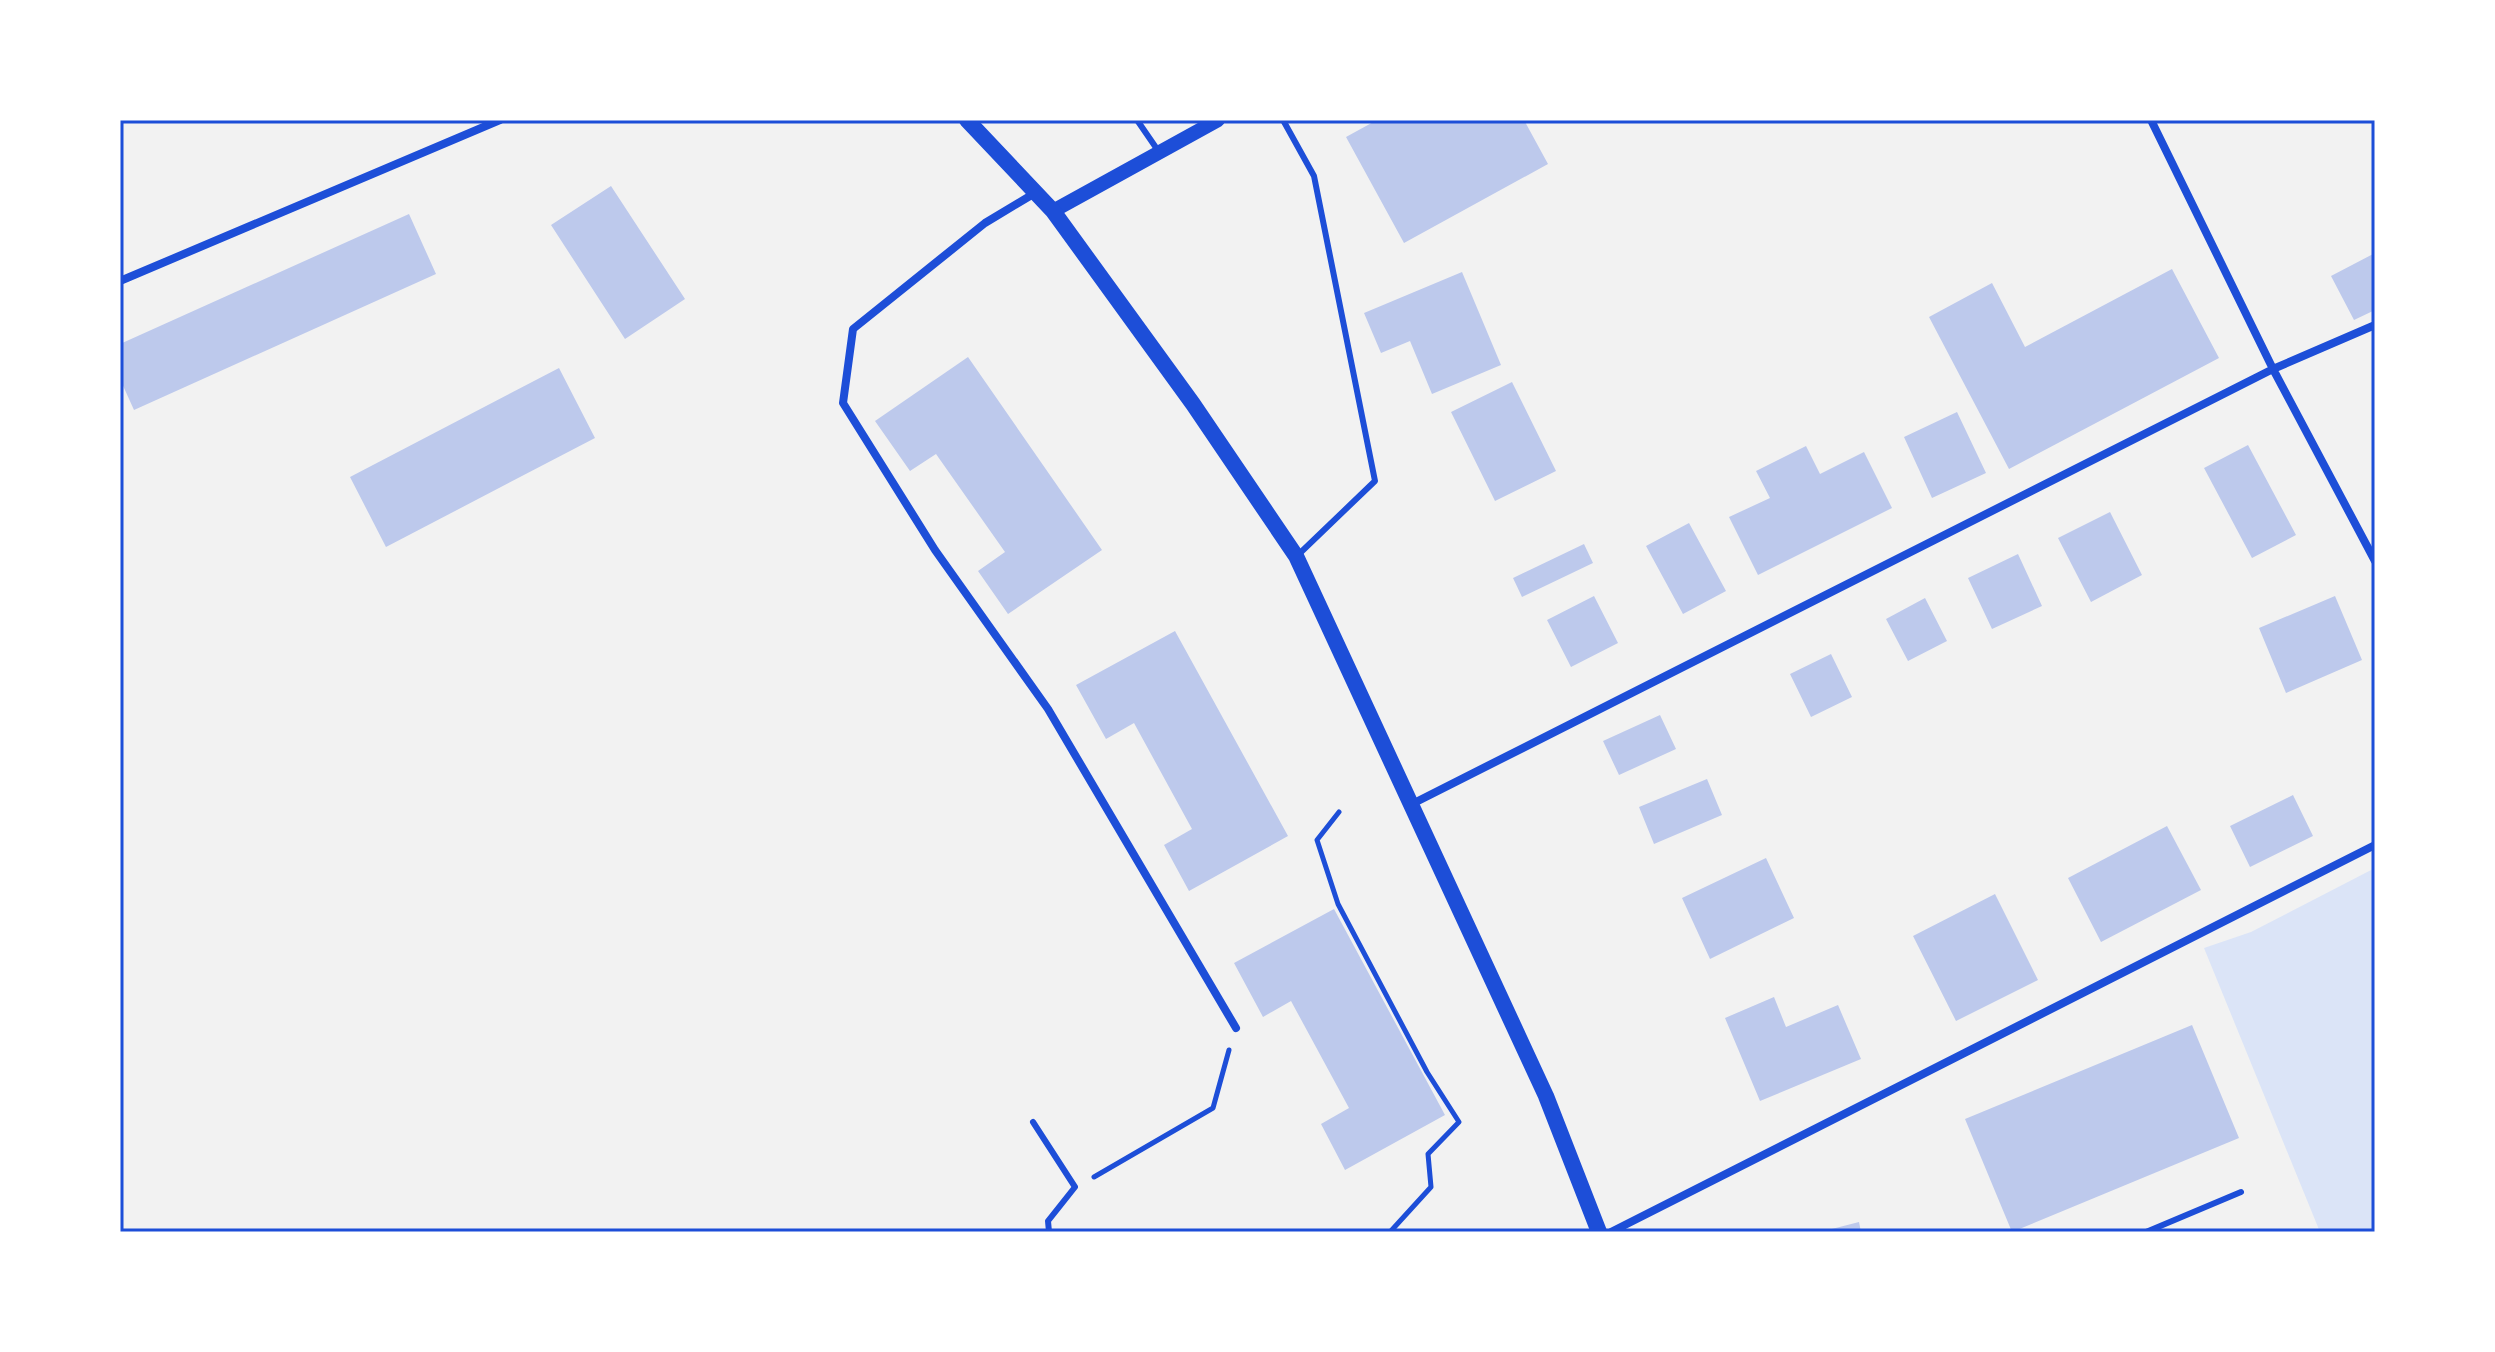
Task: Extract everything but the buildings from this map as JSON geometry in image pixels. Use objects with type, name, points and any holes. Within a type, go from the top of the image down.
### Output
[{"type":"main road","points":[[967,120],[1053,211],[1193,404],[1296,556],[1546,1096],[1599,1232]]},
{"type":"street","points":[[120,281],[500,120]]},
{"type":"street","points":[[1053,211],[1218,120]]},
{"type":"street","points":[[2151,120],[2273,369],[2375,561]]},
{"type":"street","points":[[1036,193],[985,223],[853,329],[843,403],[935,550],[1048,709],[1236,1028]]},
{"type":"street","points":[[1412,804],[2273,369],[2375,325]]},
{"type":"street","points":[[1611,1232],[2375,845]]},
{"type":"lane","points":[[1137,120],[1159,152]]},
{"type":"lane","points":[[1283,120],[1314,176],[1375,481],[1296,556]]},
{"type":"lane","points":[[1033,1122],[1075,1187],[1048,1221],[1049,1232]]},
{"type":"lane","points":[[2146,1232],[2241,1192]]},
{"type":"path","points":[[1339,812],[1317,840],[1338,904],[1427,1072],[1459,1122],[1428,1154],[1431,1187],[1390,1232]]},
{"type":"path","points":[[1075,1187],[1213,1108],[1236,1028]]},
{"type":"shaded area","points":[[2375,868],[2375,1232],[2320,1232],[2204,948],[2251,932]]}]
